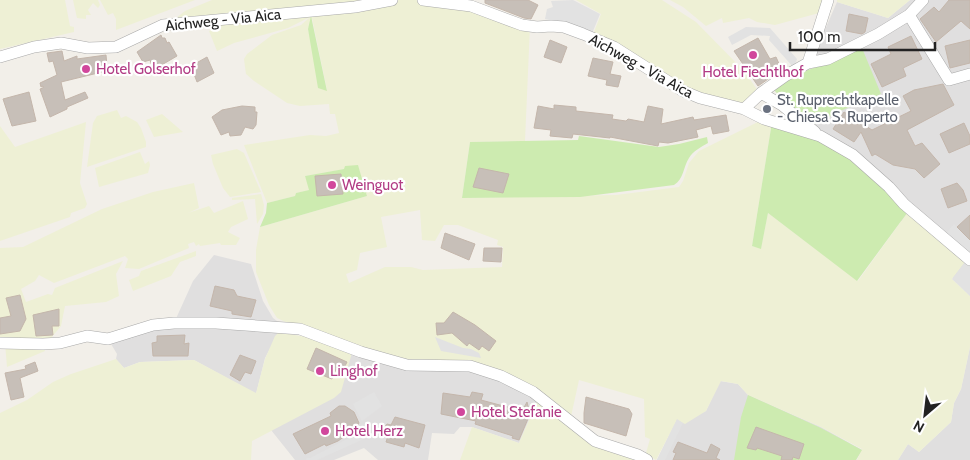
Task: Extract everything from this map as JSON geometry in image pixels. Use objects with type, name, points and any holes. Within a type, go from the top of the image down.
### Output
[{"type":"street","name":"Aichweg - Via Aica","points":[[0,56],[34,47],[62,43],[88,48],[116,47],[163,24],[355,7],[392,0]]},
{"type":"street","name":"Aichweg - Via Aica","points":[[422,0],[471,6],[522,25],[564,27],[614,48],[684,91],[700,98],[744,109],[764,119],[820,136]]},
{"type":"street","points":[[808,63],[828,0]]},
{"type":"street","points":[[744,109],[761,93],[785,76],[808,63],[828,59],[878,34],[909,15],[923,0]]},
{"type":"street","points":[[909,15],[949,80],[970,74]]},
{"type":"street","name":"Aichweg - Via Aica","points":[[761,93],[782,105],[820,136],[853,155],[889,187],[904,204],[970,260]]},
{"type":"street","points":[[0,343],[43,344],[87,336],[108,339],[153,325],[174,323],[216,323],[281,327],[307,331],[360,352],[407,365],[470,366],[500,376],[533,392],[595,441],[638,455],[647,460]]},
{"type":"shaded area","points":[[573,0],[600,14],[591,36],[545,19],[547,9],[553,7],[551,1]]},
{"type":"shaded area","points":[[910,0],[970,0],[970,296],[813,125],[840,111],[828,63],[814,55],[837,2],[888,18]]},
{"type":"shaded area","points":[[746,27],[770,28],[797,59],[794,68],[769,40],[770,36],[751,35],[732,45],[728,37]]},
{"type":"shaded area","points":[[954,224],[970,240],[970,250],[965,255],[943,237]]},
{"type":"shaded area","points":[[214,255],[251,264],[263,301],[273,318],[285,327],[281,328],[265,358],[256,394],[194,360],[140,362],[124,368],[116,359],[117,354],[108,339],[174,323],[193,281]]},
{"type":"shaded area","points":[[965,262],[970,267],[970,296],[952,279]]},
{"type":"shaded area","points":[[314,333],[470,366],[539,397],[519,443],[472,427],[460,427],[454,434],[432,433],[428,460],[378,460],[364,448],[334,460],[295,460],[271,430],[314,407]]},
{"type":"shaded area","points":[[435,337],[463,348],[471,349],[479,353],[481,358],[441,351]]},
{"type":"shaded area","points":[[970,347],[970,460],[898,460],[908,444],[919,452],[951,422],[954,403],[961,389]]},
{"type":"shaded area","points":[[720,381],[738,384],[748,395],[821,427],[862,450],[856,460],[657,460],[677,419],[706,411]]},
{"type":"shaded area","points":[[374,392],[382,406],[362,421],[353,404]]},
{"type":"shaded area","points":[[677,419],[683,423],[665,460],[657,460]]},
{"type":"shaded area","points":[[362,433],[366,438],[317,460],[306,460],[307,458]]},
{"type":"green space","points":[[0,0],[65,0],[70,26],[74,27],[74,32],[0,49]]},
{"type":"green space","points":[[73,0],[98,0],[100,5],[98,8],[93,3],[88,10],[91,15],[86,15],[86,19],[77,18]]},
{"type":"green space","points":[[100,0],[195,0],[116,30],[116,19],[113,13],[108,15]]},
{"type":"green space","points":[[212,0],[366,0],[366,2],[176,18],[185,11]]},
{"type":"green space","points":[[392,0],[423,0],[530,26],[525,141],[470,142],[462,198],[616,195],[679,187],[689,163],[699,151],[764,119],[772,122],[752,246],[761,248],[768,213],[858,281],[910,209],[965,262],[952,279],[970,296],[970,347],[961,389],[954,403],[951,422],[919,452],[908,444],[898,460],[857,460],[862,449],[821,427],[748,395],[738,384],[721,381],[706,411],[685,424],[677,420],[656,460],[646,453],[650,439],[645,437],[644,399],[579,380],[570,421],[585,434],[647,460],[460,460],[472,427],[519,443],[539,397],[501,376],[353,349],[341,392],[334,398],[252,441],[251,460],[0,460],[0,413],[27,400],[53,382],[71,374],[116,359],[124,368],[140,362],[194,360],[256,393],[265,359],[275,336],[278,333],[282,333],[307,337],[292,325],[277,318],[269,305],[256,272],[256,250],[260,227],[367,196],[358,166],[345,166],[345,169],[305,176],[310,190],[267,203],[244,145],[310,135],[326,136],[339,133],[335,114],[330,114],[329,104],[300,106],[287,103],[246,74],[244,59],[247,54],[272,35],[301,25],[310,17],[288,28],[234,43],[217,51],[209,31],[227,23]],"holes":[[[312,18],[327,90],[314,54],[308,29]],[[420,210],[422,240],[435,241],[444,225],[458,225],[498,240],[497,245],[503,247],[502,267],[423,270],[411,267],[385,267],[349,283],[346,274],[357,270],[360,253],[387,247],[381,217]]]},
{"type":"green space","points":[[576,0],[662,0],[696,22],[745,72],[758,91],[743,109],[700,97],[592,37],[601,14]]},
{"type":"green space","points":[[670,0],[823,0],[819,13],[775,25],[757,22],[749,18],[723,23],[722,18],[706,26],[683,7]]},
{"type":"green space","points":[[837,0],[910,0],[888,18],[837,2]]},
{"type":"green space","points":[[311,16],[327,91],[318,88],[308,29]]},
{"type":"green space","points":[[862,48],[881,94],[840,111],[813,125],[788,105],[773,89],[805,71]]},
{"type":"green space","points":[[117,110],[121,118],[126,116],[137,122],[141,128],[146,147],[87,167],[93,123],[97,116]]},
{"type":"green space","points":[[162,114],[183,132],[154,137],[146,120]]},
{"type":"green space","points":[[86,122],[80,183],[87,204],[85,208],[71,213],[70,217],[0,241],[0,126],[15,147]]},
{"type":"green space","points":[[772,122],[836,144],[910,209],[857,281],[768,213],[761,249],[752,246]]},
{"type":"green space","points":[[579,136],[659,147],[707,137],[708,143],[697,149],[691,156],[687,161],[680,180],[674,185],[580,197],[462,198],[470,142],[578,140]]},
{"type":"green space","points":[[237,149],[244,153],[261,192],[230,197],[223,188],[211,155]]},
{"type":"green space","points":[[140,152],[145,164],[149,161],[148,173],[99,187],[95,168]]},
{"type":"green space","points":[[358,165],[367,196],[260,227],[266,213],[267,203],[295,196],[296,193],[309,190],[305,176],[344,169],[345,166]]},
{"type":"green space","points":[[194,183],[199,208],[188,213],[209,206],[214,213],[243,201],[248,219],[231,227],[228,232],[240,238],[236,245],[221,245],[220,243],[200,246],[199,244],[196,246],[194,242],[188,244],[189,248],[139,269],[125,268],[128,259],[125,256],[54,283],[39,275],[35,281],[21,289],[26,302],[48,294],[52,295],[55,288],[123,261],[116,274],[119,296],[106,302],[65,306],[61,326],[51,338],[50,343],[43,344],[45,351],[7,367],[5,343],[0,343],[0,248],[23,247],[102,209],[153,192]]},
{"type":"green space","points":[[261,194],[264,205],[263,214],[257,224],[255,199],[232,200],[232,198]]},
{"type":"green space","points":[[196,251],[196,256],[180,262],[171,276],[133,291],[129,280],[139,276],[141,271]]},
{"type":"green space","points":[[748,395],[821,428],[862,450],[856,460],[734,460],[741,417]]},
{"type":"building","points":[[485,0],[528,0],[538,5],[531,19],[485,3]]},
{"type":"building","points":[[949,0],[970,0],[970,29],[961,21],[936,42],[920,19],[934,7],[939,12]]},
{"type":"building","points":[[849,14],[868,18],[865,32],[862,34],[846,31]]},
{"type":"building","points":[[161,35],[167,43],[169,42],[177,56],[153,70],[150,60],[143,62],[137,52]]},
{"type":"building","points":[[911,36],[922,59],[903,68],[906,76],[882,87],[871,64],[891,54],[888,47]]},
{"type":"building","points":[[758,38],[770,59],[776,57],[780,66],[771,69],[771,77],[758,86],[734,51]]},
{"type":"building","points":[[550,40],[567,47],[561,63],[544,57]]},
{"type":"building","points":[[970,40],[970,63],[950,68],[945,46]]},
{"type":"building","points":[[62,51],[64,61],[77,56],[77,59],[106,55],[107,66],[102,72],[61,82],[65,100],[85,92],[88,98],[50,117],[40,89],[43,86],[41,87],[40,83],[57,75],[53,61],[49,62],[47,53]]},
{"type":"building","points":[[207,57],[214,73],[197,82],[191,66]]},
{"type":"building","points":[[593,58],[613,62],[610,74],[621,76],[618,87],[606,85],[607,80],[588,76]]},
{"type":"building","points":[[943,84],[954,105],[907,130],[915,146],[922,143],[940,164],[924,178],[915,169],[893,165],[875,154],[872,156],[861,132],[854,142],[833,129],[844,112],[872,130],[911,111],[903,96],[914,90]]},
{"type":"building","points":[[29,92],[36,121],[12,126],[3,99]]},
{"type":"building","points":[[554,105],[576,107],[576,111],[613,115],[612,119],[644,122],[648,106],[663,109],[661,124],[693,117],[694,120],[726,115],[729,131],[713,134],[711,126],[696,130],[698,137],[668,143],[659,142],[658,146],[610,137],[573,134],[572,138],[550,136],[551,130],[534,128],[538,106],[554,109]]},
{"type":"building","points":[[242,106],[255,107],[255,112],[257,112],[256,125],[253,129],[245,127],[241,135],[230,136],[229,132],[221,135],[212,117],[222,110]]},
{"type":"building","points":[[964,123],[970,136],[970,144],[949,153],[940,134]]},
{"type":"building","points":[[479,168],[509,174],[503,193],[473,187]]},
{"type":"building","points":[[341,174],[343,194],[317,196],[315,176]]},
{"type":"building","points":[[957,183],[963,190],[967,201],[948,208],[941,189]]},
{"type":"building","points":[[970,215],[970,240],[957,227]]},
{"type":"building","points":[[445,233],[475,244],[469,260],[441,248]]},
{"type":"building","points":[[484,248],[502,248],[501,262],[483,261]]},
{"type":"building","points":[[215,286],[234,290],[237,296],[256,300],[251,317],[232,314],[232,311],[210,306]]},
{"type":"building","points":[[20,295],[26,319],[20,331],[0,334],[0,318],[11,316],[6,298]]},
{"type":"building","points":[[59,309],[59,326],[52,326],[53,335],[36,336],[33,315]]},
{"type":"building","points":[[453,312],[475,325],[496,341],[489,351],[482,346],[479,350],[469,343],[467,346],[452,333],[437,335],[436,323],[444,323]]},
{"type":"building","points":[[185,335],[184,344],[189,343],[188,356],[153,356],[152,343],[157,342],[157,336]]},
{"type":"building","points":[[316,348],[347,362],[342,372],[336,369],[332,379],[307,369]]},
{"type":"building","points":[[240,355],[256,361],[251,374],[245,372],[240,381],[230,375]]},
{"type":"building","points":[[35,362],[38,371],[20,378],[24,397],[11,400],[5,373],[26,369],[25,366]]},
{"type":"building","points":[[472,392],[483,394],[481,400],[522,411],[527,402],[530,414],[519,440],[512,438],[513,436],[475,424],[476,421],[441,414],[443,393],[470,397]]},
{"type":"building","points":[[586,397],[629,409],[632,414],[626,436],[584,423]]},
{"type":"building","points":[[339,406],[345,406],[354,412],[359,423],[355,429],[338,441],[326,446],[325,444],[305,454],[293,434],[331,416],[330,413]]},
{"type":"building","points":[[395,417],[425,425],[419,448],[405,443],[404,447],[386,442],[389,433],[382,431],[387,424],[391,425]]},
{"type":"building","points":[[756,427],[804,444],[799,459],[793,457],[792,460],[781,460],[782,456],[757,448],[756,450],[747,448]]},
{"type":"building","points":[[678,442],[707,453],[711,444],[720,449],[716,458],[720,460],[673,460],[676,453],[673,452]]},
{"type":"place","name":"Hotel Fiechtlhof","points":[[753,55]]},
{"type":"place","name":"Hotel Golserhof","points":[[86,69]]},
{"type":"place","name":"St. Ruprechtkapelle - Chiesa S. Ruperto","points":[[767,109]]},
{"type":"place","name":"Weinguot","points":[[332,185]]},
{"type":"place","name":"Linghof","points":[[320,371]]},
{"type":"place","name":"Hotel Stefanie","points":[[461,412]]},
{"type":"place","name":"Hotel Herz","points":[[325,431]]}]
